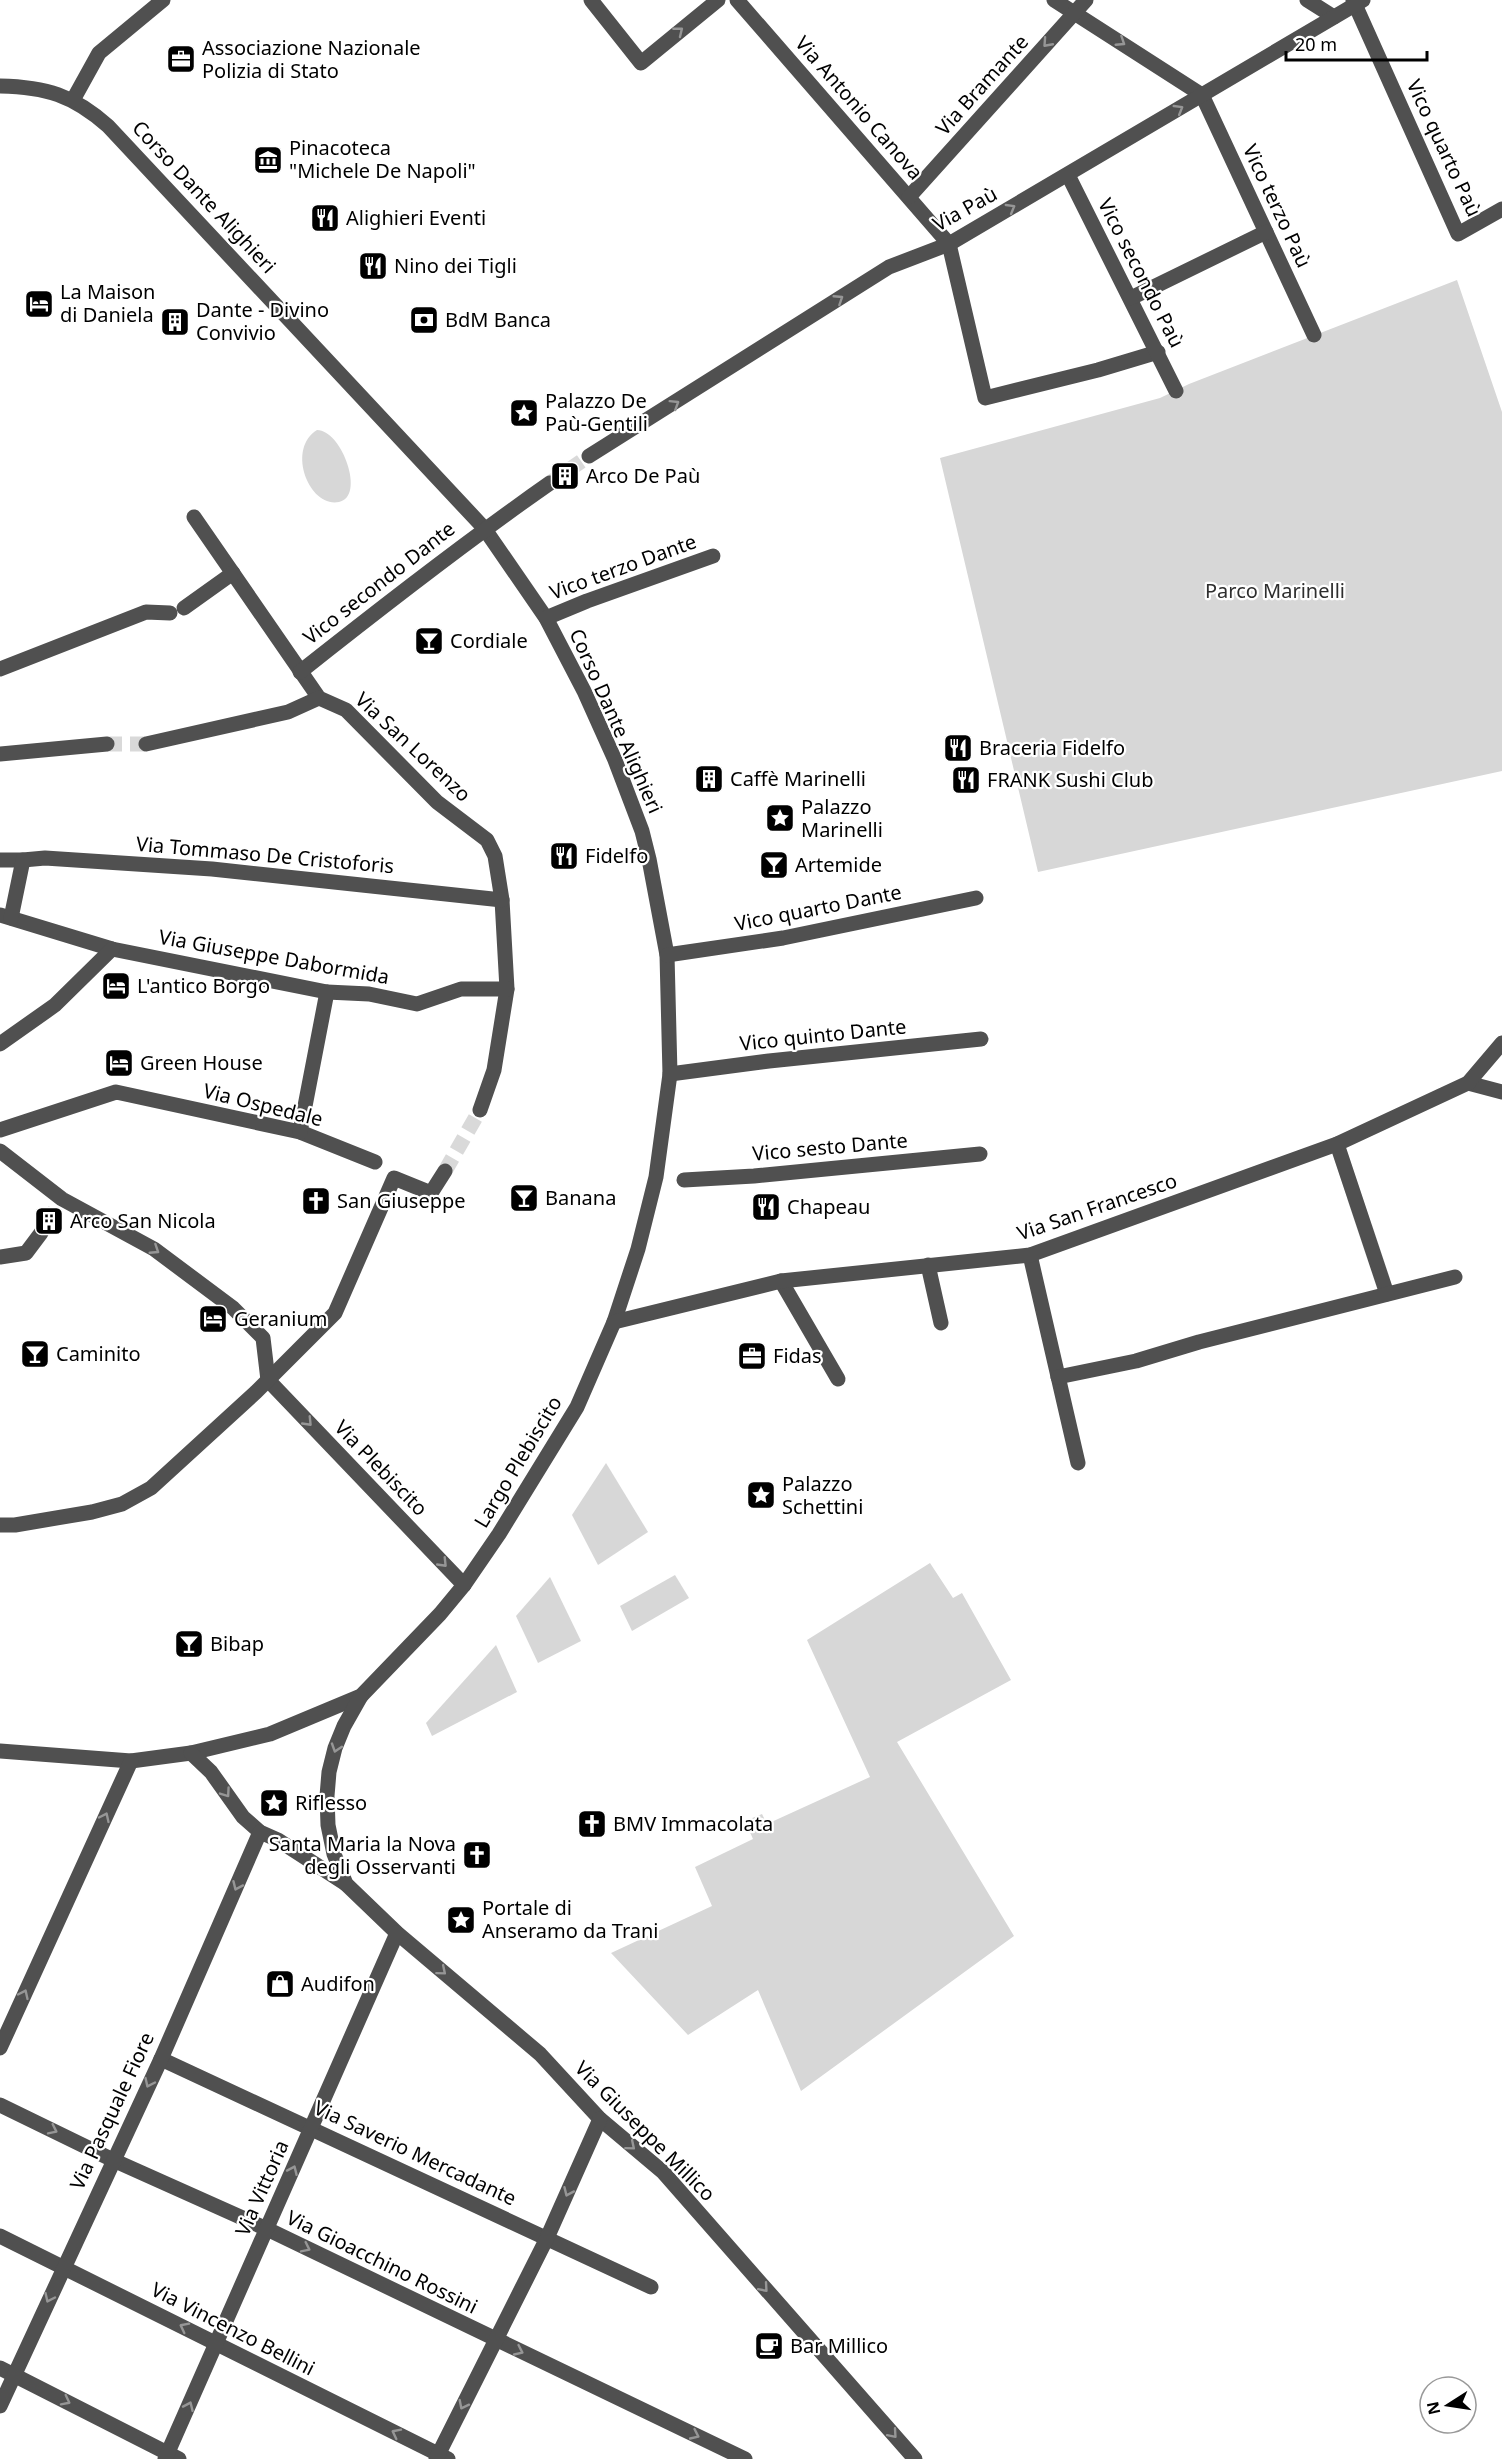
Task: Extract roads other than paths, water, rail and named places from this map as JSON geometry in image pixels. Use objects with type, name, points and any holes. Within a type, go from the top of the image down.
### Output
[{"type":"street","points":[[73,100],[99,53],[163,0]]},
{"type":"street","points":[[591,0],[641,63],[718,0]]},
{"type":"street","name":"Via Antonio Canova","points":[[738,0],[949,244]]},
{"type":"street","points":[[1054,0],[1202,95]]},
{"type":"street","name":"Via Bramante","points":[[909,197],[1086,0]]},
{"type":"street","points":[[1307,0],[1334,17]]},
{"type":"street","name":"Via Paù","points":[[589,456],[889,267],[949,244],[1357,2]]},
{"type":"street","name":"Vico quarto Paù","points":[[1357,2],[1458,234],[1502,209]]},
{"type":"street","name":"Corso Dante Alighieri","points":[[0,86],[26,86],[50,90],[73,100],[108,126],[484,528],[546,618],[584,692],[615,760],[642,831],[667,955],[670,1074],[656,1177],[638,1249],[614,1322]]},
{"type":"street","name":"Vico terzo Paù","points":[[1202,95],[1314,335]]},
{"type":"street","name":"Vico secondo Paù","points":[[1068,175],[1176,390]]},
{"type":"street","points":[[1131,298],[1266,232]]},
{"type":"street","points":[[949,244],[985,398],[1098,370],[1158,352]]},
{"type":"street","points":[[484,528],[550,483]]},
{"type":"street","name":"Via San Lorenzo","points":[[194,517],[319,698],[346,710],[437,802],[487,840],[495,856],[502,900],[507,989],[494,1070],[480,1110]]},
{"type":"street","name":"Vico secondo Dante","points":[[300,672],[484,528]]},
{"type":"street","name":"Vico terzo Dante","points":[[546,618],[586,601],[713,556]]},
{"type":"street","points":[[0,669],[146,612],[177,611],[233,573]]},
{"type":"street","points":[[146,744],[288,712],[319,698]]},
{"type":"street","points":[[0,754],[107,744]]},
{"type":"street","name":"Via Tommaso De Cristoforis","points":[[0,860],[45,858],[212,869],[502,900]]},
{"type":"street","points":[[6,917],[23,860]]},
{"type":"street","name":"Vico quarto Dante","points":[[667,955],[783,938],[976,898]]},
{"type":"street","name":"Via Giuseppe Dabormida","points":[[6,917],[112,949],[327,992],[369,994],[417,1004],[460,989],[507,989]]},
{"type":"street","points":[[0,1044],[55,1005],[112,949]]},
{"type":"street","points":[[300,1132],[327,992]]},
{"type":"street","name":"Vico quinto Dante","points":[[670,1074],[769,1061],[981,1040]]},
{"type":"street","points":[[1502,1043],[1468,1083],[1502,1092]]},
{"type":"street","name":"Via San Francesco","points":[[614,1322],[781,1281],[1030,1255],[1337,1144],[1468,1083]]},
{"type":"street","name":"Via Ospedale","points":[[0,1130],[116,1092],[300,1132],[375,1162]]},
{"type":"street","points":[[1337,1144],[1387,1294]]},
{"type":"street","points":[[0,1151],[59,1205],[154,1249],[233,1308],[263,1338],[268,1380]]},
{"type":"street","name":"Vico sesto Dante","points":[[684,1180],[754,1176],[980,1154]]},
{"type":"street","points":[[8,1525],[92,1512],[122,1504],[151,1488],[268,1380],[335,1313],[394,1178],[430,1193],[445,1172]]},
{"type":"street","points":[[0,1257],[26,1253],[41,1233]]},
{"type":"street","points":[[1030,1255],[1078,1463]]},
{"type":"street","points":[[928,1265],[941,1323]]},
{"type":"street","points":[[1058,1377],[1136,1361],[1199,1342],[1455,1276]]},
{"type":"street","points":[[781,1281],[838,1379]]},
{"type":"street","name":"Largo Plebiscito","points":[[361,1696],[440,1614],[464,1585],[499,1534],[577,1407],[614,1322]]},
{"type":"street","name":"Via Plebiscito","points":[[268,1380],[464,1585]]},
{"type":"street","points":[[0,1751],[131,1761],[191,1754],[270,1734],[361,1696]]},
{"type":"street","points":[[346,1884],[334,1854],[328,1825],[327,1796],[329,1772],[335,1748],[361,1696]]},
{"type":"street","points":[[191,1754],[211,1772],[243,1817],[260,1832],[278,1840],[346,1884],[398,1933]]},
{"type":"street","points":[[0,2048],[131,1761]]},
{"type":"street","name":"Via Pasquale Fiore","points":[[0,2406],[7,2371],[63,2267],[161,2059],[260,1832]]},
{"type":"street","name":"Via Giuseppe Millico","points":[[398,1933],[540,2054],[600,2119],[663,2172],[915,2459]]},
{"type":"street","name":"Via Vittoria","points":[[170,2457],[216,2344],[398,1933]]},
{"type":"street","name":"Via Saverio Mercadante","points":[[161,2059],[651,2287]]},
{"type":"street","name":"Via Gioacchino Rossini","points":[[0,2105],[113,2160],[267,2229],[745,2459]]},
{"type":"street","points":[[441,2457],[547,2238],[600,2119]]},
{"type":"street","name":"Via Vincenzo Bellini","points":[[0,2236],[441,2457]]},
{"type":"street","points":[[7,2371],[170,2457]]},
{"type":"tunnel","points":[[550,483],[589,456]]},
{"type":"tunnel","points":[[107,744],[146,744]]},
{"type":"tunnel","points":[[445,1171],[480,1110]]},
{"type":"tunnel","points":[[41,1233],[55,1210]]},
{"type":"place","name":"Associazione Nazionale Polizia di Stato","points":[[181,59]]},
{"type":"place","name":"Pinacoteca \"Michele De Napoli\"","points":[[268,160]]},
{"type":"place","name":"Alighieri Eventi","points":[[325,218]]},
{"type":"place","name":"Nino dei Tigli","points":[[373,266]]},
{"type":"place","name":"La Maison di Daniela","points":[[39,304]]},
{"type":"place","name":"BdM Banca","points":[[424,320]]},
{"type":"place","name":"Dante - Divino Convivio","points":[[175,322]]},
{"type":"place","name":"Palazzo De Paù-Gentili","points":[[524,413]]},
{"type":"place","name":"Arco De Paù","points":[[565,476]]},
{"type":"place","name":"Cordiale","points":[[429,641]]},
{"type":"place","name":"Braceria Fidelfo","points":[[958,748]]},
{"type":"place","name":"Caffè Marinelli","points":[[709,779]]},
{"type":"place","name":"FRANK Sushi Club","points":[[966,780]]},
{"type":"place","name":"Palazzo Marinelli","points":[[780,818]]},
{"type":"place","name":"Fidelfo","points":[[564,856]]},
{"type":"place","name":"Artemide","points":[[774,865]]},
{"type":"place","name":"L'antico Borgo","points":[[116,986]]},
{"type":"place","name":"Green House","points":[[119,1063]]},
{"type":"place","name":"Banana","points":[[524,1198]]},
{"type":"place","name":"San Giuseppe","points":[[316,1201]]},
{"type":"place","name":"Chapeau","points":[[766,1207]]},
{"type":"place","name":"Arco San Nicola","points":[[49,1221]]},
{"type":"place","name":"Geranium","points":[[213,1319]]},
{"type":"place","name":"Caminito","points":[[35,1354]]},
{"type":"place","name":"Fidas","points":[[752,1356]]},
{"type":"place","name":"Palazzo Schettini","points":[[761,1495]]},
{"type":"place","name":"Bibap","points":[[189,1644]]},
{"type":"place","name":"Riflesso","points":[[274,1803]]},
{"type":"place","name":"BMV Immacolata","points":[[592,1824]]},
{"type":"place","name":"Santa Maria la Nova degli Osservanti","points":[[477,1855]]},
{"type":"place","name":"Portale di Anseramo da Trani","points":[[461,1920]]},
{"type":"place","name":"Audifon","points":[[280,1984]]},
{"type":"place","name":"Bar Millico","points":[[769,2346]]},
{"type":"park label","name":"Parco Marinelli","points":[[1275,591]]}]
